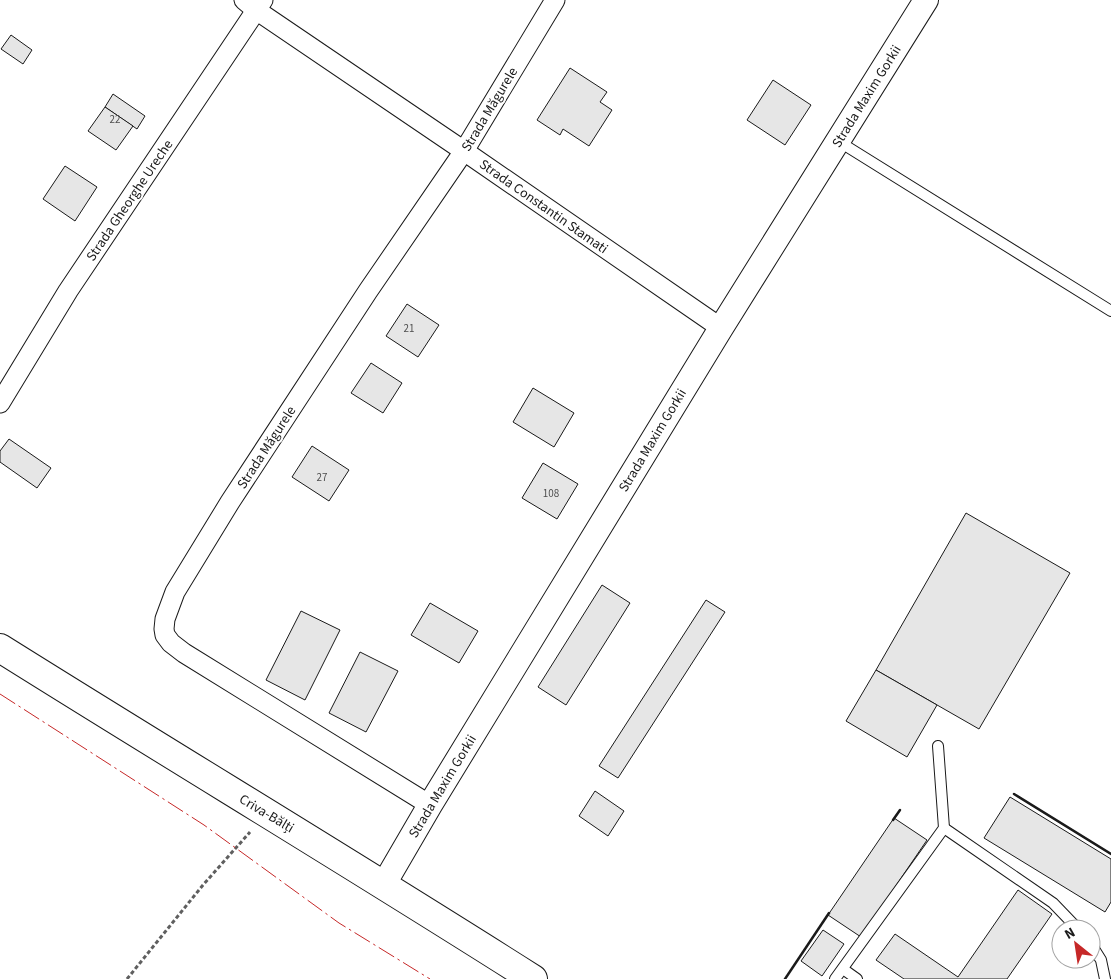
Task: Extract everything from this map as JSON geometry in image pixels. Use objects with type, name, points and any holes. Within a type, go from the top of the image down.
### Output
[{"type":"highway","name":"Criva-Bălți","points":[[0,648],[133,732],[384,884],[533,979]]},
{"type":"street","name":"Strada Măgurele","points":[[430,805],[184,653],[168,639],[165,634],[164,623],[175,592],[230,502],[368,291],[464,151],[555,0]]},
{"type":"street","name":"Strada Maxim Gorkii","points":[[384,884],[720,328],[926,0]]},
{"type":"street","name":"Strada Constantin Stamati","points":[[255,3],[464,151],[720,328]]},
{"type":"street","name":"Strada Gheorghe Ureche","points":[[0,403],[68,291],[255,3]]},
{"type":"lane","points":[[838,141],[1111,311]]},
{"type":"lane","points":[[835,979],[944,828],[938,746]]},
{"type":"lane","points":[[944,828],[1052,903],[1068,919]]},
{"type":"lane","points":[[1101,960],[1105,979]]},
{"type":"lane","points":[[843,969],[857,979]]},
{"type":"path","points":[[127,979],[203,885],[267,813]]},
{"type":"building","points":[[11,35],[32,50],[23,64],[1,49]]},
{"type":"building","points":[[570,68],[607,92],[600,102],[612,110],[589,146],[563,129],[560,135],[537,120]]},
{"type":"building","points":[[773,80],[811,105],[785,145],[747,120]]},
{"type":"building","points":[[113,94],[145,116],[137,129],[105,107]]},
{"type":"building","points":[[105,107],[133,126],[116,150],[88,131]]},
{"type":"building","points":[[65,166],[97,187],[75,221],[43,199]]},
{"type":"building","points":[[407,304],[439,325],[418,357],[386,336]]},
{"type":"building","points":[[371,363],[402,383],[383,413],[351,393]]},
{"type":"building","points":[[533,388],[574,413],[554,447],[513,422]]},
{"type":"building","points":[[9,439],[51,468],[37,488],[0,462],[0,451]]},
{"type":"building","points":[[312,446],[349,470],[329,501],[292,477]]},
{"type":"building","points":[[543,463],[578,484],[557,519],[522,498]]},
{"type":"building","points":[[966,513],[1070,573],[979,729],[876,670]]},
{"type":"building","points":[[602,585],[630,603],[566,705],[538,687]]},
{"type":"building","points":[[706,600],[725,612],[618,778],[599,766]]},
{"type":"building","points":[[430,603],[478,631],[459,663],[411,635]]},
{"type":"building","points":[[301,611],[340,630],[305,700],[266,680]]},
{"type":"building","points":[[360,652],[398,671],[366,732],[329,713]]},
{"type":"building","points":[[876,670],[937,705],[907,757],[846,721]]},
{"type":"building","points":[[595,791],[624,811],[608,836],[579,816]]},
{"type":"building","points":[[1010,797],[1111,859],[1111,902],[1105,912],[984,838]]},
{"type":"building","points":[[894,818],[927,840],[861,937],[828,915]]},
{"type":"building","points":[[1018,890],[1052,914],[1007,979],[904,979],[876,960],[895,934],[958,977]]},
{"type":"building","points":[[823,930],[844,944],[822,976],[801,961]]},
{"type":"wall","points":[[1014,794],[1111,854]]},
{"type":"wall","points":[[893,820],[900,810]]},
{"type":"wall","points":[[785,979],[829,913]]},
{"type":"power","points":[[0,694],[204,825],[339,923],[430,979]]}]
